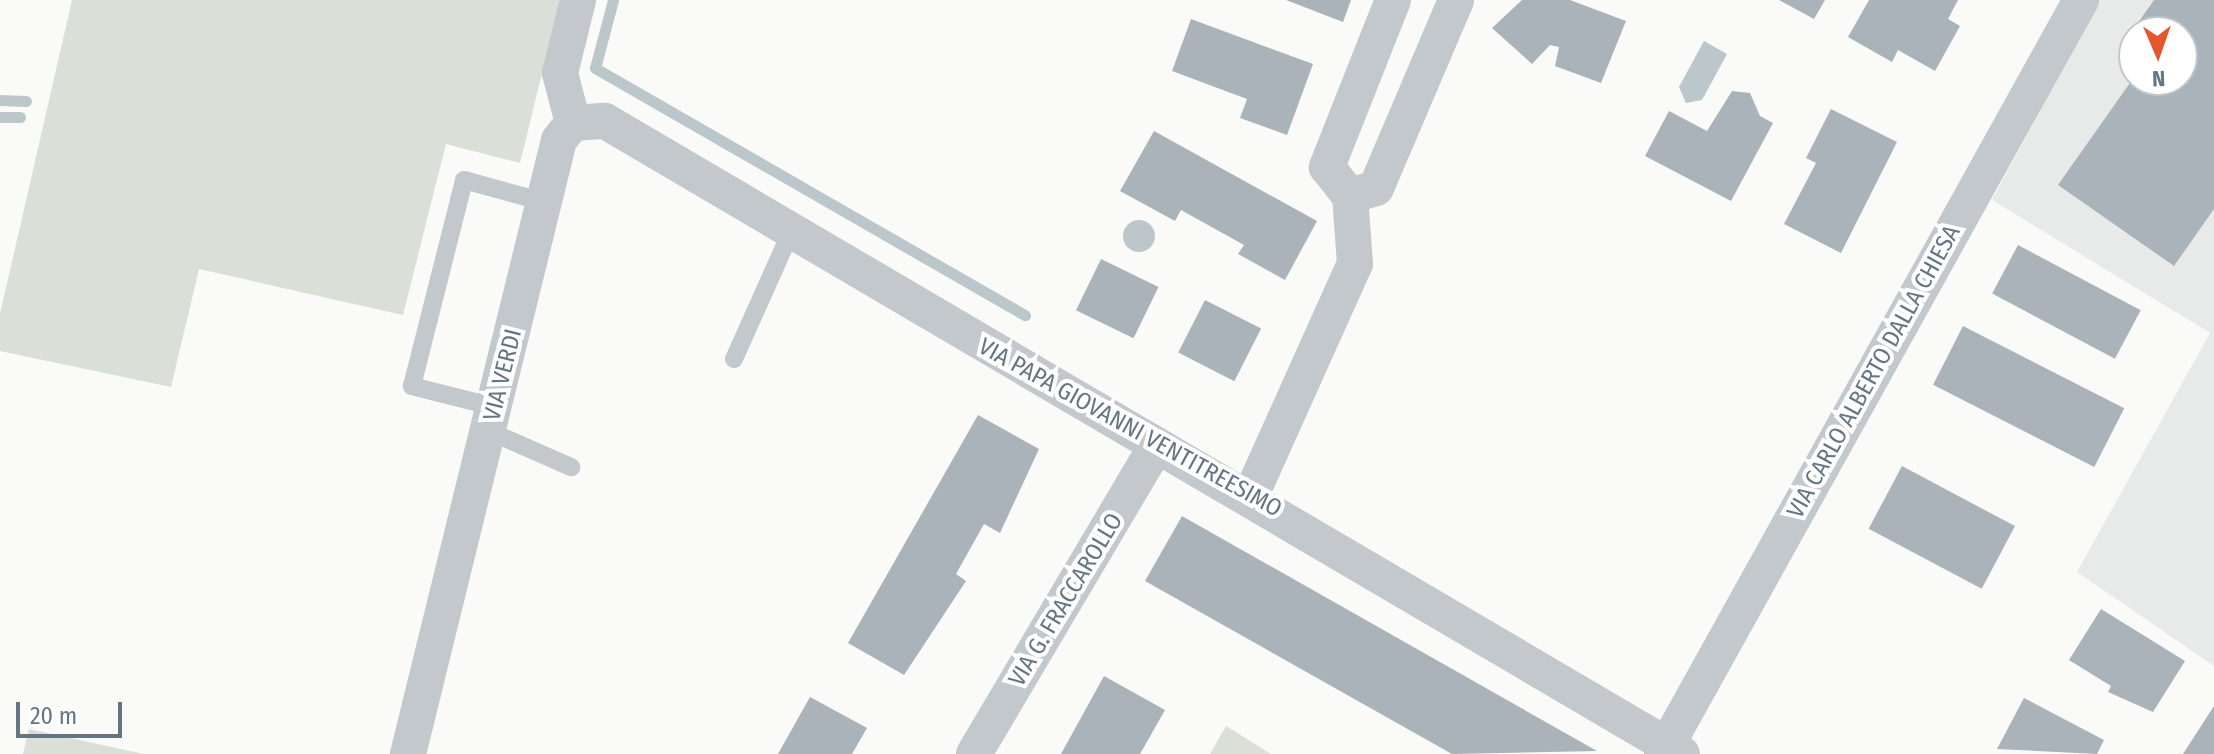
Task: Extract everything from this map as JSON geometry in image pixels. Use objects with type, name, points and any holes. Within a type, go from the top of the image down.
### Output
[{"type":"street","points":[[573,123],[560,73],[578,0]]},
{"type":"street","points":[[1251,495],[1355,264],[1350,196],[1327,167],[1393,0]]},
{"type":"street","points":[[1350,196],[1376,188],[1456,0]]},
{"type":"street","name":"VIA CARLO ALBERTO DALLA CHIESA","points":[[1671,751],[2081,0]]},
{"type":"street","name":"VIA PAPA GIOVANNI VENTITREESIMO","points":[[573,123],[605,121],[790,234],[1157,445],[1251,495],[1671,751]]},
{"type":"street","name":"VIA VERDI","points":[[408,754],[559,140],[573,123]]},
{"type":"street","name":"VIA G. FRACCAROLLO","points":[[974,754],[1157,445]]},
{"type":"lane","points":[[544,202],[464,180],[412,386],[492,419],[571,467]]},
{"type":"lane","points":[[734,359],[790,234]]},
{"type":"shaded area","points":[[72,0],[560,0],[520,163],[446,144],[403,315],[199,269],[171,387],[0,351],[0,314]]},
{"type":"shaded area","points":[[2100,0],[2214,0],[2214,666],[2077,572],[2210,333],[1992,200]]},
{"type":"shaded area","points":[[1704,41],[1727,54],[1702,100],[1686,103],[1679,87]]},
{"type":"shaded area","points":[[1139,220],[1150,225],[1155,236],[1150,247],[1139,252],[1128,247],[1123,236],[1128,225]]},
{"type":"shaded area","points":[[1226,726],[1271,754],[1210,754]]},
{"type":"shaded area","points":[[29,729],[144,754],[23,754]]},
{"type":"building","points":[[1286,0],[1351,0],[1343,22]]},
{"type":"building","points":[[1522,0],[1570,0],[1626,21],[1601,83],[1555,66],[1559,47],[1550,45],[1532,64],[1492,28]]},
{"type":"building","points":[[1779,0],[1825,0],[1814,19]]},
{"type":"building","points":[[1869,0],[1958,0],[1948,19],[1960,26],[1935,71],[1898,50],[1892,62],[1848,37]]},
{"type":"building","points":[[2154,0],[2214,0],[2214,209],[2174,266],[2058,185],[2121,96],[2198,96],[2198,16],[2143,16]]},
{"type":"building","points":[[1191,19],[1313,64],[1287,135],[1240,118],[1247,99],[1172,71]]},
{"type":"building","points":[[1732,91],[1750,93],[1760,116],[1773,123],[1731,201],[1645,156],[1669,111],[1707,131]]},
{"type":"building","points":[[1831,109],[1897,142],[1841,253],[1784,224],[1816,163],[1806,158]]},
{"type":"building","points":[[1154,131],[1317,221],[1285,280],[1238,254],[1244,245],[1181,210],[1175,221],[1120,191]]},
{"type":"building","points":[[2018,245],[2141,310],[2115,359],[1992,294]]},
{"type":"building","points":[[1101,259],[1159,287],[1134,338],[1076,310]]},
{"type":"building","points":[[1205,300],[1261,329],[1234,381],[1178,353]]},
{"type":"building","points":[[1963,326],[2124,408],[2094,467],[1933,385]]},
{"type":"building","points":[[978,415],[1039,449],[1000,533],[984,524],[956,574],[966,581],[904,675],[848,643]]},
{"type":"building","points":[[1902,466],[2015,526],[1982,589],[1869,529]]},
{"type":"building","points":[[1182,516],[1597,751],[1452,754],[1145,581]]},
{"type":"building","points":[[2101,609],[2185,661],[2153,712],[2108,692],[2111,686],[2069,660]]},
{"type":"building","points":[[1104,676],[1165,710],[1140,754],[1061,754]]},
{"type":"building","points":[[810,697],[867,728],[852,754],[778,754]]},
{"type":"building","points":[[2024,698],[2104,740],[2097,754],[1997,749]]},
{"type":"building","points":[[2214,706],[2214,754],[2183,754]]},
{"type":"waterway","points":[[613,0],[595,68],[1025,315]]},
{"type":"waterway","points":[[0,100],[26,101]]},
{"type":"waterway","points":[[0,117],[20,117]]}]
